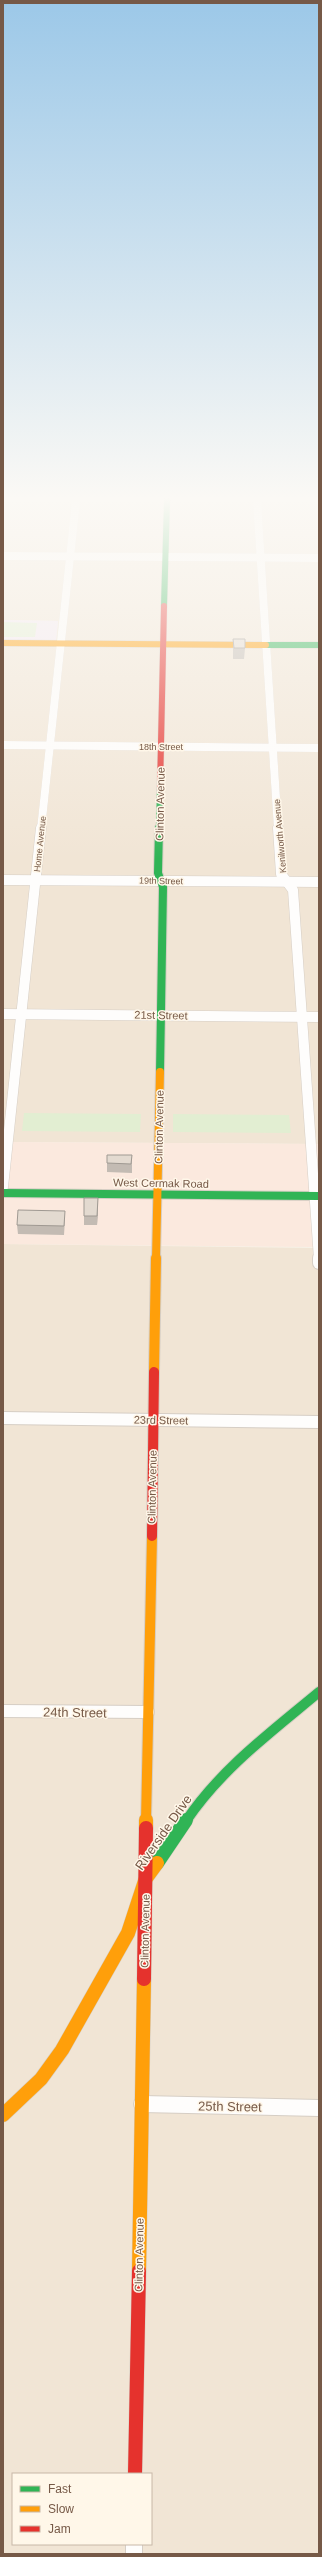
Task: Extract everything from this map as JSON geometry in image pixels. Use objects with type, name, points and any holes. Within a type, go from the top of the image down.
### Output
[{"type":"street","name":"Home Avenue","points":[[3,1188],[63,620]]},
{"type":"street","name":"Clinton Avenue","points":[[135,2473],[161,1015],[163,888],[158,873],[165,620]]},
{"type":"street","name":"Kenilworth Avenue","points":[[265,620],[281,874],[293,890],[317,1196],[319,1263]]},
{"type":"street","points":[[3,643],[319,645]]},
{"type":"street","name":"18th Street","points":[[3,746],[319,748]]},
{"type":"street","name":"19th Street","points":[[3,880],[319,882]]},
{"type":"street","name":"21st Street","points":[[3,1014],[319,1017]]},
{"type":"street","name":"West Cermak Road","points":[[3,1193],[317,1196]]},
{"type":"street","name":"23rd Street","points":[[3,1418],[319,1422]]},
{"type":"street","name":"Riverside Drive","points":[[3,2115],[41,2079],[62,2050],[128,1932],[146,1878],[198,1803],[228,1768],[319,1692]]},
{"type":"street","name":"24th Street","points":[[3,1711],[148,1712]]},
{"type":"street","name":"25th Street","points":[[142,2104],[319,2108]]},
{"type":"shaded area","points":[[3,620],[58,621],[56,640],[3,640]]},
{"type":"shaded area","points":[[21,620],[319,620],[319,644],[56,640],[58,621]]},
{"type":"shaded area","points":[[3,644],[319,646],[319,881],[3,878]]},
{"type":"shaded area","points":[[3,880],[319,883],[319,1144],[9,1142],[10,1131],[3,1131]]},
{"type":"shaded area","points":[[9,1142],[319,1144],[319,1247],[3,1244],[3,1201]]},
{"type":"shaded area","points":[[3,1244],[317,1248],[319,1283],[319,1421],[3,1416]]},
{"type":"shaded area","points":[[3,1420],[319,1424],[319,2554],[3,2554]]},
{"type":"green space","points":[[3,622],[37,623],[35,637],[3,637]]},
{"type":"green space","points":[[24,1113],[141,1114],[140,1132],[22,1131]]},
{"type":"green space","points":[[173,1114],[289,1115],[291,1133],[173,1132]]},
{"type":"building","points":[[233,639],[245,639],[245,648],[234,648]]},
{"type":"building","points":[[107,1155],[132,1155],[131,1164],[107,1163]]},
{"type":"building","points":[[84,1198],[98,1198],[97,1216],[84,1216]]},
{"type":"building","points":[[18,1210],[65,1211],[64,1226],[17,1225]]},
{"type":"traffic: fast","points":[[266,645],[319,645]]},
{"type":"traffic: fast","points":[[160,789],[158,873],[163,887],[160,1072]]},
{"type":"traffic: fast","points":[[3,1193],[319,1196]]},
{"type":"traffic: fast","points":[[157,1863],[198,1803],[228,1769],[319,1692]]},
{"type":"traffic: slow","points":[[3,643],[266,645]]},
{"type":"traffic: slow","points":[[154,1372],[160,1072]]},
{"type":"traffic: slow","points":[[146,1828],[152,1536]]},
{"type":"traffic: slow","points":[[3,2115],[41,2079],[62,2050],[128,1933],[146,1878],[157,1863]]},
{"type":"traffic: slow","points":[[139,2271],[144,1979]]},
{"type":"traffic: jam","points":[[160,789],[164,620]]},
{"type":"traffic: jam","points":[[152,1536],[154,1372]]},
{"type":"traffic: jam","points":[[144,1979],[146,1828]]},
{"type":"traffic: jam","points":[[135,2473],[139,2271]]}]
